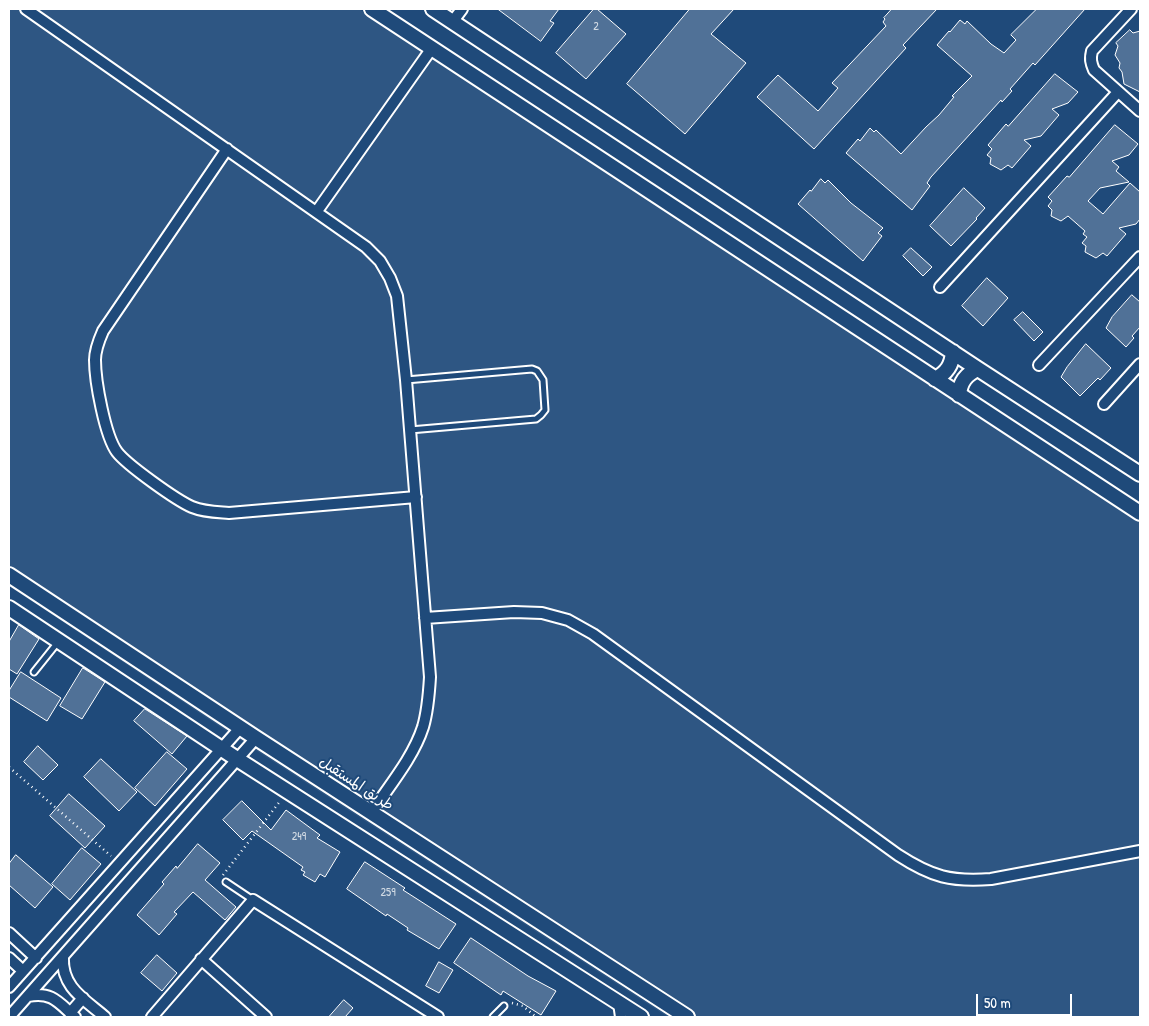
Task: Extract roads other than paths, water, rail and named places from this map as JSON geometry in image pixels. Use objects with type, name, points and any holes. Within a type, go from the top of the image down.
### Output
[{"type":"street","points":[[26,9],[366,246],[380,261],[398,296],[430,677],[423,727],[412,751],[371,813]]},
{"type":"street","points":[[372,9],[1140,513]]},
{"type":"street","points":[[435,9],[978,369],[1140,474]]},
{"type":"street","points":[[453,21],[462,9]]},
{"type":"street","points":[[1131,9],[1092,52],[1090,58],[1094,70],[1140,111]]},
{"type":"street","points":[[317,212],[432,48]]},
{"type":"street","points":[[940,287],[1118,92]]},
{"type":"street","points":[[227,149],[104,331],[97,345],[95,360],[97,375],[106,430],[111,442],[127,463],[190,506],[209,512],[229,513],[416,497]]},
{"type":"street","points":[[1039,365],[1140,257]]},
{"type":"street","points":[[935,379],[947,372],[953,352]]},
{"type":"street","points":[[1104,404],[1140,364]]},
{"type":"street","points":[[959,395],[966,376],[978,369]]},
{"type":"street","name":"طريق المستقبل","points":[[9,575],[240,728],[687,1017]]},
{"type":"street","points":[[9,608],[620,1010],[641,1017]]},
{"type":"street","points":[[425,618],[514,612],[542,613],[568,620],[593,634],[898,855],[919,869],[942,877],[966,881],[991,879],[1140,851]]},
{"type":"street","points":[[9,987],[240,728]]},
{"type":"street","points":[[9,1017],[256,738]]},
{"type":"street","points":[[152,1017],[253,900],[438,1017]]},
{"type":"street","points":[[9,933],[36,958]]},
{"type":"street","points":[[63,956],[62,967],[65,978],[83,998],[105,1017]]},
{"type":"street","points":[[9,958],[23,971]]},
{"type":"street","points":[[201,959],[266,1017]]},
{"type":"street","points":[[28,996],[46,995],[55,999],[73,1015],[83,998]]},
{"type":"lane","points":[[406,380],[532,369],[537,371],[543,380],[544,410],[536,419],[410,430]]},
{"type":"lane","points":[[34,672],[58,641]]},
{"type":"lane","points":[[226,882],[253,900]]},
{"type":"lane","points":[[494,1017],[504,1006]]}]
